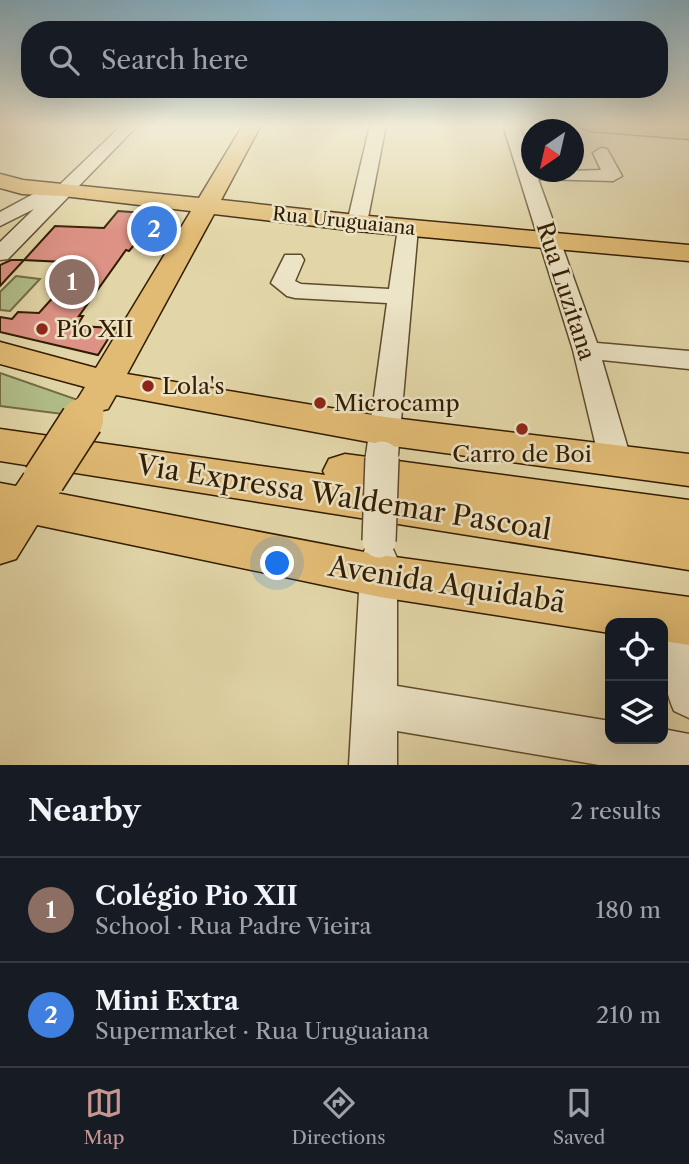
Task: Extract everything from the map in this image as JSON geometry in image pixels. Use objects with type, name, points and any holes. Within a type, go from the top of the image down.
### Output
[{"type":"highway","name":"Via Expressa Waldemar Pascoal","points":[[0,424],[689,520]]},
{"type":"highway","name":"Via Expressa Waldemar Pascoal","points":[[0,445],[689,548]]},
{"type":"main road","points":[[0,545],[24,494],[97,397],[231,161]]},
{"type":"main road","name":"Rua Uruguaiana","points":[[0,181],[22,187],[63,189],[357,223],[689,253]]},
{"type":"main road","points":[[0,353],[97,397],[383,445],[615,459],[689,470]]},
{"type":"main road","name":"Avenida Aquidabã","points":[[24,494],[379,558],[677,620]]},
{"type":"street","points":[[0,254],[93,161]]},
{"type":"street","points":[[357,223],[370,161]]},
{"type":"street","points":[[584,175],[613,176],[605,161]]},
{"type":"street","name":"Rua Luzitana","points":[[530,182],[586,350],[615,459]]},
{"type":"street","points":[[0,220],[36,199],[63,189]]},
{"type":"street","points":[[373,765],[383,445],[408,228]]},
{"type":"street","points":[[293,260],[283,283],[295,291],[400,297]]},
{"type":"street","points":[[586,350],[689,360]]},
{"type":"street","points":[[677,620],[689,696]]},
{"type":"street","points":[[375,705],[689,757]]},
{"type":"green space","points":[[16,276],[40,279],[10,311],[0,310],[0,292]]},
{"type":"green space","points":[[0,373],[78,400],[70,415],[0,406]]},
{"type":"building","points":[[118,211],[145,213],[142,217],[175,219],[160,240],[140,238],[129,251],[126,250],[79,316],[83,316],[77,326],[115,328],[98,355],[0,332],[0,317],[12,319],[18,312],[39,313],[84,263],[24,260],[55,226],[104,228]]},
{"type":"building","points":[[11,260],[24,260],[0,286],[0,265]]},
{"type":"place","name":"Mini Extra","points":[[154,229]]},
{"type":"place","name":"Colégio Pio XII","points":[[72,282]]},
{"type":"place","name":"Pio XII","points":[[42,329]]},
{"type":"place","name":"Lola's","points":[[148,386]]},
{"type":"place","name":"Microcamp","points":[[320,403]]},
{"type":"place","name":"Carro de Boi","points":[[522,429]]}]
